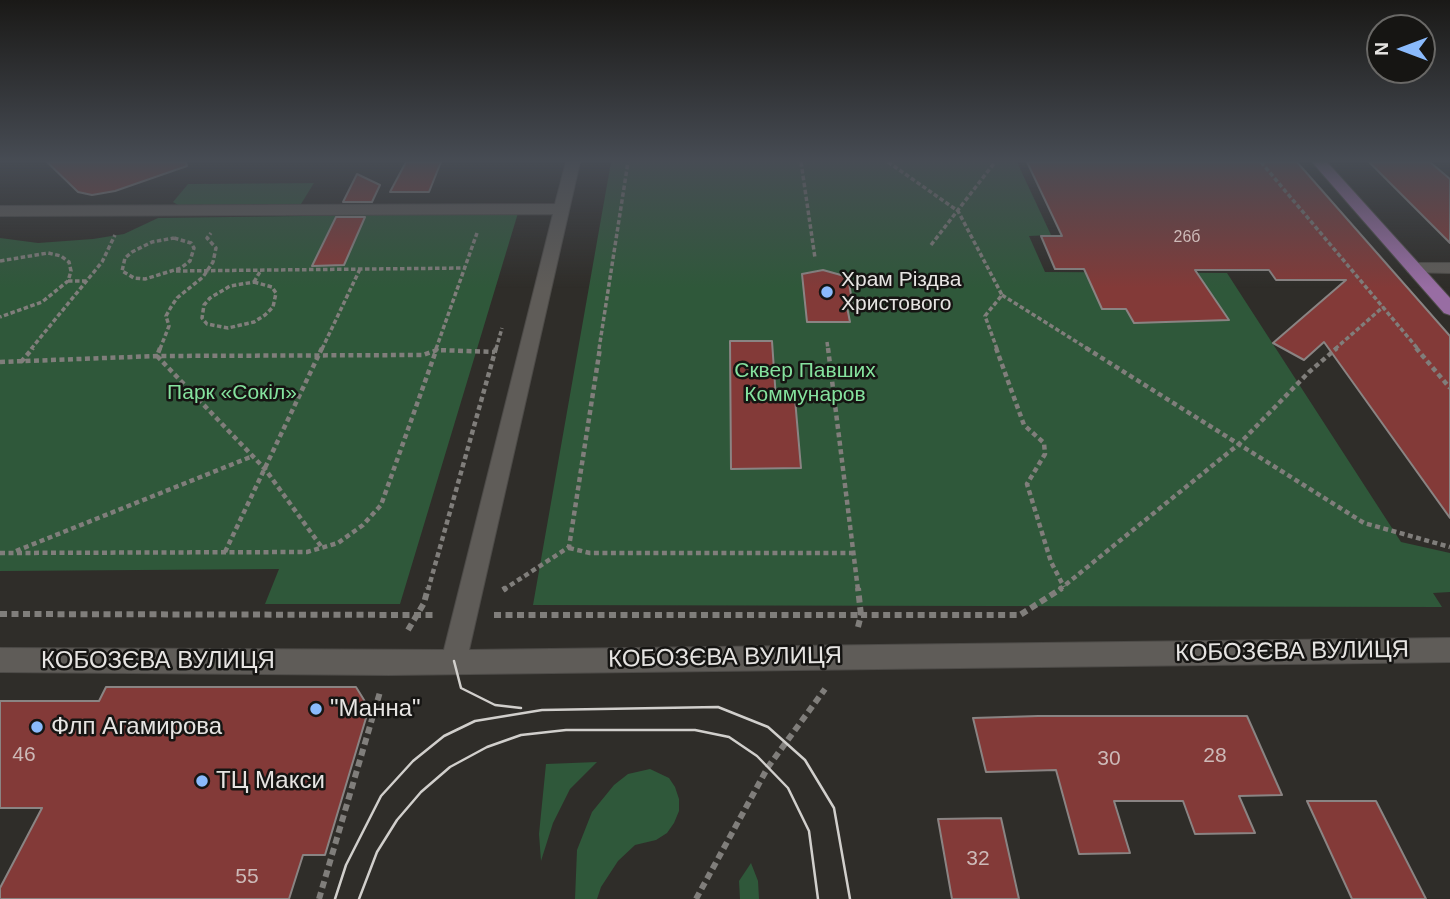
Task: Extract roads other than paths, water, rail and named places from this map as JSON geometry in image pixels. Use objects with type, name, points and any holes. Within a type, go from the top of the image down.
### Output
[{"type":"main road","points":[[1356,204],[1450,309]]},
{"type":"street","points":[[454,661],[563,204]]},
{"type":"street","points":[[0,211],[562,209]]},
{"type":"street","points":[[1413,268],[1450,268]]},
{"type":"street","name":"КОБОЗЄВА ВУЛИЦЯ","points":[[0,660],[389,663],[1450,650]]},
{"type":"tram line","points":[[454,661],[461,688],[495,705],[521,708]]},
{"type":"tram line","points":[[335,899],[346,865],[381,796],[413,761],[444,736],[475,721],[542,710],[718,707],[768,727],[805,760],[834,808],[850,899]]},
{"type":"tram line","points":[[359,899],[377,852],[397,820],[421,792],[450,767],[487,747],[521,735],[566,730],[695,730],[729,737],[757,756],[788,788],[809,831],[818,899]]},
{"type":"place","name":"Храм Різдва Христового","points":[[827,292]]},
{"type":"place","name":"\"Манна\"","points":[[316,709]]},
{"type":"place","name":"Флп Агамирова","points":[[37,727]]},
{"type":"place","name":"ТЦ Макси","points":[[202,781]]},
{"type":"park label","name":"Сквер Павших Коммунаров","points":[[805,383]]},
{"type":"park label","name":"Парк «Сокіл»","points":[[232,393]]}]
